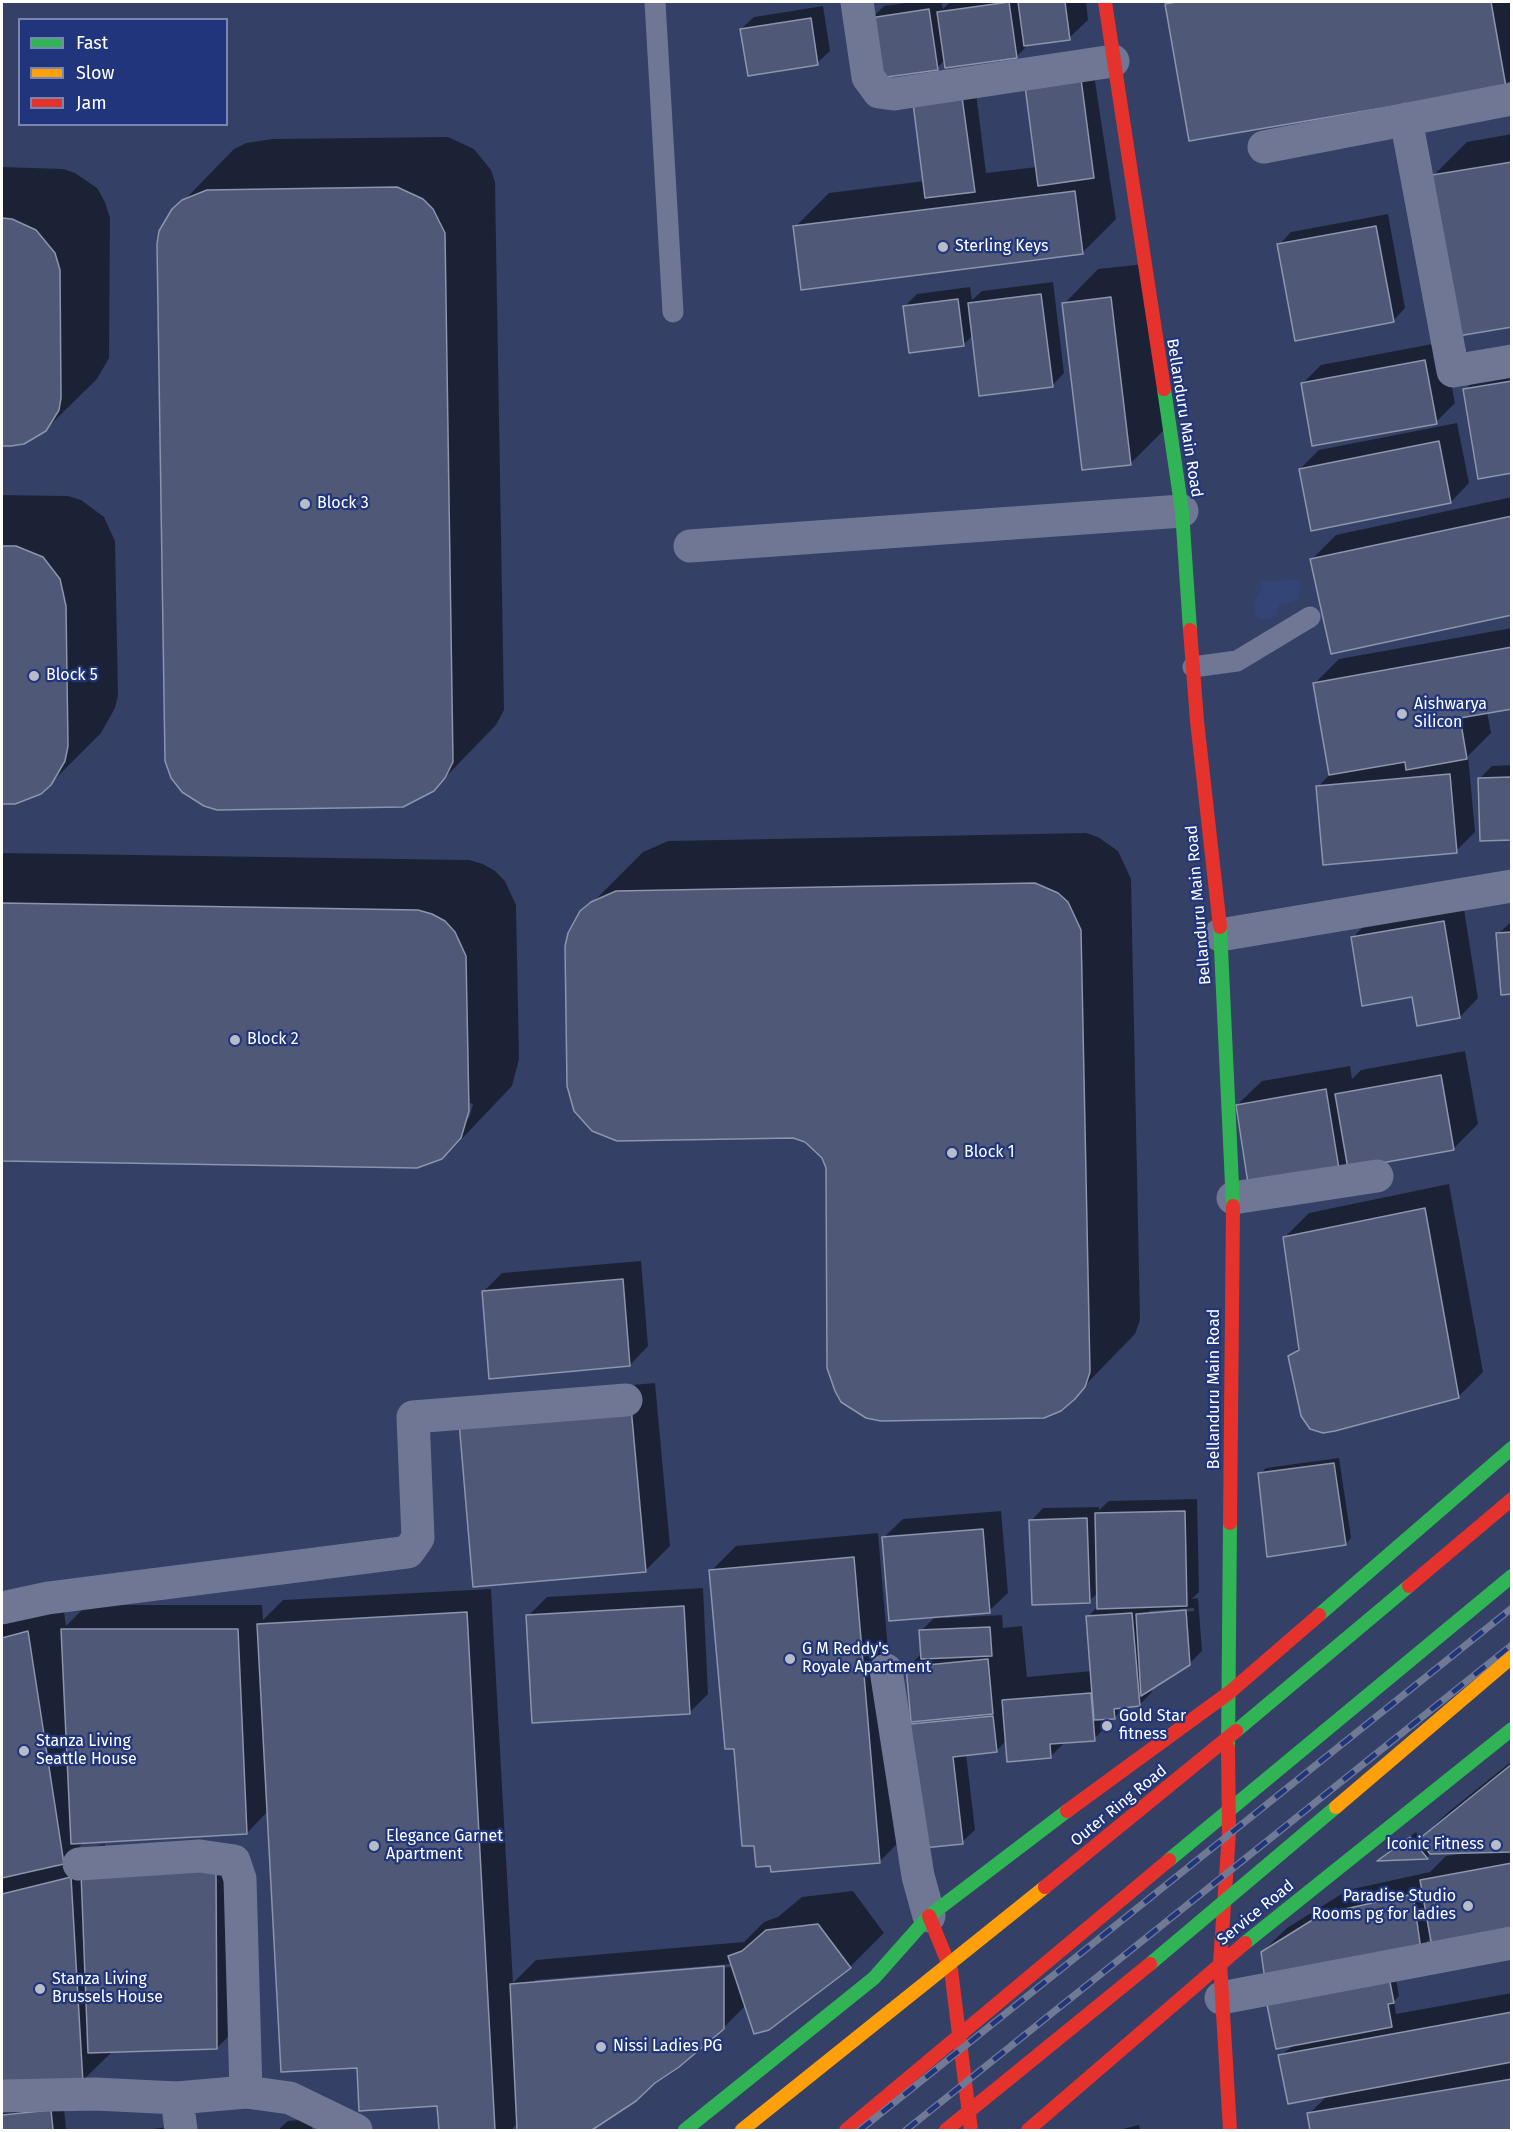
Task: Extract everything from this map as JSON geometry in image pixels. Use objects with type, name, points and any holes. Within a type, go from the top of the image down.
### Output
[{"type":"main road","name":"Bellanduru Main Road","points":[[1105,2],[1182,511],[1193,667],[1220,935],[1233,1198],[1230,1692],[1227,1812],[1229,1833],[1220,1963],[1230,2130]]},
{"type":"main road","points":[[685,2130],[874,1978],[929,1916],[996,1863],[1230,1692],[1512,1448]]},
{"type":"main road","name":"Outer Ring Road","points":[[742,2130],[1166,1790],[1512,1499]]},
{"type":"main road","points":[[846,2130],[1512,1576]]},
{"type":"main road","points":[[946,2130],[1160,1956],[1512,1657]]},
{"type":"main road","name":"Service Road","points":[[1028,2130],[1220,1963],[1512,1729]]},
{"type":"main road","points":[[929,1916],[951,1970],[971,2130]]},
{"type":"street","points":[[857,2],[868,77],[879,92],[894,94],[1113,61]]},
{"type":"street","points":[[1264,147],[1512,99]]},
{"type":"street","points":[[1406,119],[1453,371],[1512,361]]},
{"type":"street","points":[[690,546],[1182,511]]},
{"type":"street","points":[[1220,935],[1512,886]]},
{"type":"street","points":[[1233,1198],[1377,1176]]},
{"type":"street","points":[[2,1608],[48,1598],[408,1552],[418,1538],[413,1417],[626,1400]]},
{"type":"street","points":[[886,1670],[918,1876],[929,1916]]},
{"type":"street","points":[[79,1864],[200,1856],[234,1861],[240,1879],[246,2092]]},
{"type":"street","points":[[1221,1998],[1512,1943]]},
{"type":"street","points":[[2,2096],[95,2094],[177,2098],[246,2092],[290,2098],[356,2130]]},
{"type":"street","points":[[177,2098],[181,2130]]},
{"type":"lane","points":[[655,2],[673,312]]},
{"type":"lane","points":[[1193,667],[1237,661],[1311,616]]},
{"type":"water","points":[[1298,580],[1301,586],[1298,600],[1279,605],[1276,616],[1262,620],[1256,616],[1254,607],[1257,594],[1261,592],[1259,581]]},
{"type":"building","points":[[1009,2],[1017,58],[945,68],[937,12]]},
{"type":"building","points":[[1018,2],[1065,2],[1070,40],[1024,46]]},
{"type":"building","points":[[1177,2],[1491,2],[1506,87],[1189,141],[1165,4]]},
{"type":"building","points":[[929,9],[938,70],[879,78],[870,18]]},
{"type":"building","points":[[811,18],[818,65],[748,76],[740,29]]},
{"type":"building","points":[[1081,79],[1094,178],[1038,186],[1025,86]]},
{"type":"building","points":[[962,97],[975,192],[925,198],[913,103]]},
{"type":"building","points":[[1512,162],[1512,327],[1458,336],[1432,175]]},
{"type":"building","name":"Block 3","points":[[397,187],[423,199],[433,209],[445,233],[453,762],[445,778],[434,791],[403,807],[217,810],[204,806],[182,792],[171,778],[165,761],[157,244],[159,231],[172,209],[182,200],[207,190]]},
{"type":"building","points":[[1075,191],[1083,254],[801,290],[793,226]]},
{"type":"building","points":[[2,218],[12,219],[36,230],[55,253],[60,270],[61,398],[59,410],[46,431],[24,444],[11,446],[2,446]]},
{"type":"building","points":[[1376,226],[1394,322],[1295,341],[1277,244]]},
{"type":"building","points":[[1041,294],[1053,387],[979,396],[968,303]]},
{"type":"building","points":[[1111,297],[1131,465],[1082,470],[1062,303]]},
{"type":"building","points":[[958,299],[964,346],[909,353],[903,306]]},
{"type":"building","points":[[1425,360],[1437,424],[1312,446],[1301,383]]},
{"type":"building","points":[[1512,381],[1512,473],[1478,479],[1463,389]]},
{"type":"building","points":[[1439,441],[1451,503],[1311,531],[1299,469]]},
{"type":"building","points":[[1512,516],[1512,615],[1331,654],[1310,559]]},
{"type":"building","name":"Block 5","points":[[2,546],[16,546],[43,557],[60,579],[66,606],[68,746],[65,761],[51,785],[41,794],[15,804],[2,804]]},
{"type":"building","name":"Aishwarya Silicon","points":[[1512,647],[1512,709],[1460,718],[1467,759],[1406,770],[1405,762],[1329,775],[1313,683]]},
{"type":"building","points":[[1450,774],[1457,853],[1323,865],[1316,786]]},
{"type":"building","points":[[1512,777],[1512,840],[1480,841],[1478,778]]},
{"type":"building","name":"Block 1","points":[[1035,883],[1058,893],[1068,902],[1081,930],[1090,1372],[1085,1387],[1075,1399],[1061,1411],[1044,1418],[881,1421],[866,1418],[841,1402],[827,1368],[826,1168],[822,1158],[805,1142],[793,1138],[617,1141],[592,1131],[574,1111],[567,1086],[565,946],[568,933],[580,911],[591,902],[616,891]]},
{"type":"building","name":"Block 2","points":[[2,903],[418,910],[432,914],[445,921],[455,932],[466,956],[469,1111],[461,1138],[442,1159],[417,1168],[2,1161]]},
{"type":"building","points":[[1444,921],[1460,1018],[1417,1026],[1412,997],[1362,1006],[1351,937]]},
{"type":"building","points":[[1512,932],[1512,994],[1501,995],[1496,933]]},
{"type":"building","points":[[1441,1075],[1454,1150],[1348,1169],[1335,1094]]},
{"type":"building","points":[[1326,1089],[1340,1175],[1249,1190],[1236,1105]]},
{"type":"building","points":[[1425,1208],[1459,1398],[1335,1431],[1323,1433],[1310,1429],[1301,1416],[1288,1356],[1299,1350],[1283,1237]]},
{"type":"building","points":[[623,1279],[630,1366],[489,1379],[482,1291]]},
{"type":"building","points":[[631,1407],[646,1572],[473,1587],[459,1422]]},
{"type":"building","points":[[1334,1463],[1346,1545],[1267,1557],[1258,1473]]},
{"type":"building","points":[[1185,1511],[1187,1606],[1097,1609],[1095,1513]]},
{"type":"building","points":[[1087,1518],[1090,1603],[1032,1605],[1029,1520]]},
{"type":"building","points":[[983,1529],[990,1613],[889,1621],[882,1537]]},
{"type":"building","name":"G M Reddy's Royale Apartment","points":[[854,1557],[880,1863],[771,1872],[770,1866],[756,1867],[754,1846],[742,1846],[734,1749],[725,1749],[709,1570]]},
{"type":"building","points":[[684,1606],[690,1714],[532,1723],[526,1615]]},
{"type":"building","points":[[1186,1610],[1190,1665],[1141,1696],[1136,1614]]},
{"type":"building","name":"Elegance Garnet Apartment","points":[[467,1612],[495,2130],[439,2130],[437,2106],[359,2111],[357,2068],[281,2072],[257,1624]]},
{"type":"building","points":[[1132,1613],[1140,1706],[1114,1709],[1115,1719],[1094,1720],[1086,1616]]},
{"type":"building","points":[[990,1627],[992,1656],[921,1659],[919,1630]]},
{"type":"building","points":[[61,1629],[238,1629],[247,1834],[71,1844]]},
{"type":"building","name":"Stanza Living Seattle House","points":[[28,1631],[64,1864],[2,1878],[2,1638]]},
{"type":"building","points":[[988,1659],[993,1714],[911,1722],[906,1667]]},
{"type":"building","points":[[1091,1693],[1095,1741],[1050,1744],[1051,1758],[1007,1762],[1002,1700]]},
{"type":"building","points":[[993,1716],[997,1752],[953,1757],[963,1844],[923,1848],[910,1724]]},
{"type":"building","points":[[1512,1764],[1512,1852],[1430,1854],[1419,1839]]},
{"type":"building","points":[[1410,1837],[1428,1859],[1377,1861]]},
{"type":"building","name":"Paradise Studio Rooms pg for ladies","points":[[1512,1863],[1512,1932],[1432,1947],[1420,1880]]},
{"type":"building","points":[[216,1870],[217,2049],[88,2053],[81,1873]]},
{"type":"building","name":"Stanza Living Brussels House","points":[[71,1877],[83,2083],[2,2085],[2,1894]]},
{"type":"building","points":[[1413,1894],[1421,1950],[1265,1980],[1261,1952],[1322,1914]]},
{"type":"building","points":[[818,1924],[851,1968],[769,2030],[754,2034],[728,1956],[742,1951],[766,1930]]},
{"type":"building","points":[[724,1966],[724,2029],[679,2067],[655,2083],[636,2101],[592,2130],[517,2130],[510,1984]]},
{"type":"building","points":[[1388,1972],[1394,2003],[1388,2004],[1392,2027],[1276,2049],[1265,1995]]},
{"type":"building","points":[[1512,2012],[1512,2062],[1288,2104],[1278,2055]]},
{"type":"building","points":[[1512,2079],[1512,2130],[1310,2130],[1307,2113]]},
{"type":"building","points":[[51,2110],[53,2130],[2,2130],[2,2115]]},
{"type":"railway","points":[[860,2130],[1512,1608]]},
{"type":"railway","points":[[906,2130],[1512,1645]]},
{"type":"traffic: fast","points":[[1164,389],[1182,511],[1190,630]]},
{"type":"traffic: fast","points":[[1220,927],[1233,1206]]},
{"type":"traffic: fast","points":[[1319,1615],[1512,1448]]},
{"type":"traffic: fast","points":[[1228,1748],[1230,1523]]},
{"type":"traffic: fast","points":[[1227,1812],[1512,1576]]},
{"type":"traffic: fast","points":[[1236,1731],[1409,1586]]},
{"type":"traffic: fast","points":[[1245,1943],[1512,1729]]},
{"type":"traffic: fast","points":[[1150,1964],[1336,1807]]},
{"type":"traffic: fast","points":[[685,2130],[874,1978],[929,1916],[1067,1811]]},
{"type":"traffic: fast","points":[[1169,1860],[1227,1812]]},
{"type":"traffic: jam","points":[[1105,2],[1164,389]]},
{"type":"traffic: jam","points":[[1190,630],[1197,721],[1220,927]]},
{"type":"traffic: jam","points":[[1230,1523],[1233,1206]]},
{"type":"traffic: jam","points":[[1409,1586],[1512,1499]]},
{"type":"traffic: jam","points":[[1067,1811],[1230,1692],[1319,1615]]},
{"type":"traffic: jam","points":[[1045,1887],[1236,1731]]},
{"type":"traffic: jam","points":[[1228,1748],[1229,1833],[1220,1963],[1230,2130]]},
{"type":"traffic: jam","points":[[846,2130],[1169,1860]]},
{"type":"traffic: jam","points":[[929,1916],[951,1970],[971,2130]]},
{"type":"traffic: jam","points":[[1028,2130],[1245,1943]]},
{"type":"traffic: jam","points":[[946,2130],[1150,1964]]},
{"type":"traffic: slow","points":[[1336,1807],[1512,1657]]},
{"type":"traffic: slow","points":[[742,2130],[1045,1887]]},
{"type":"place","name":"Sterling Keys","points":[[943,247]]},
{"type":"place","name":"Block 3","points":[[305,504]]},
{"type":"place","name":"Block 5","points":[[34,676]]},
{"type":"place","name":"Aishwarya Silicon","points":[[1402,714]]},
{"type":"place","name":"Block 2","points":[[235,1040]]},
{"type":"place","name":"Block 1","points":[[952,1153]]},
{"type":"place","name":"G M Reddy's Royale Apartment","points":[[790,1659]]},
{"type":"place","name":"Gold Star fitness","points":[[1107,1726]]},
{"type":"place","name":"Stanza Living Seattle House","points":[[24,1751]]},
{"type":"place","name":"Iconic Fitness","points":[[1496,1845]]},
{"type":"place","name":"Elegance Garnet Apartment","points":[[374,1846]]},
{"type":"place","name":"Paradise Studio Rooms pg for ladies","points":[[1468,1906]]},
{"type":"place","name":"Stanza Living Brussels House","points":[[40,1989]]},
{"type":"place","name":"Nissi Ladies PG","points":[[601,2047]]}]
